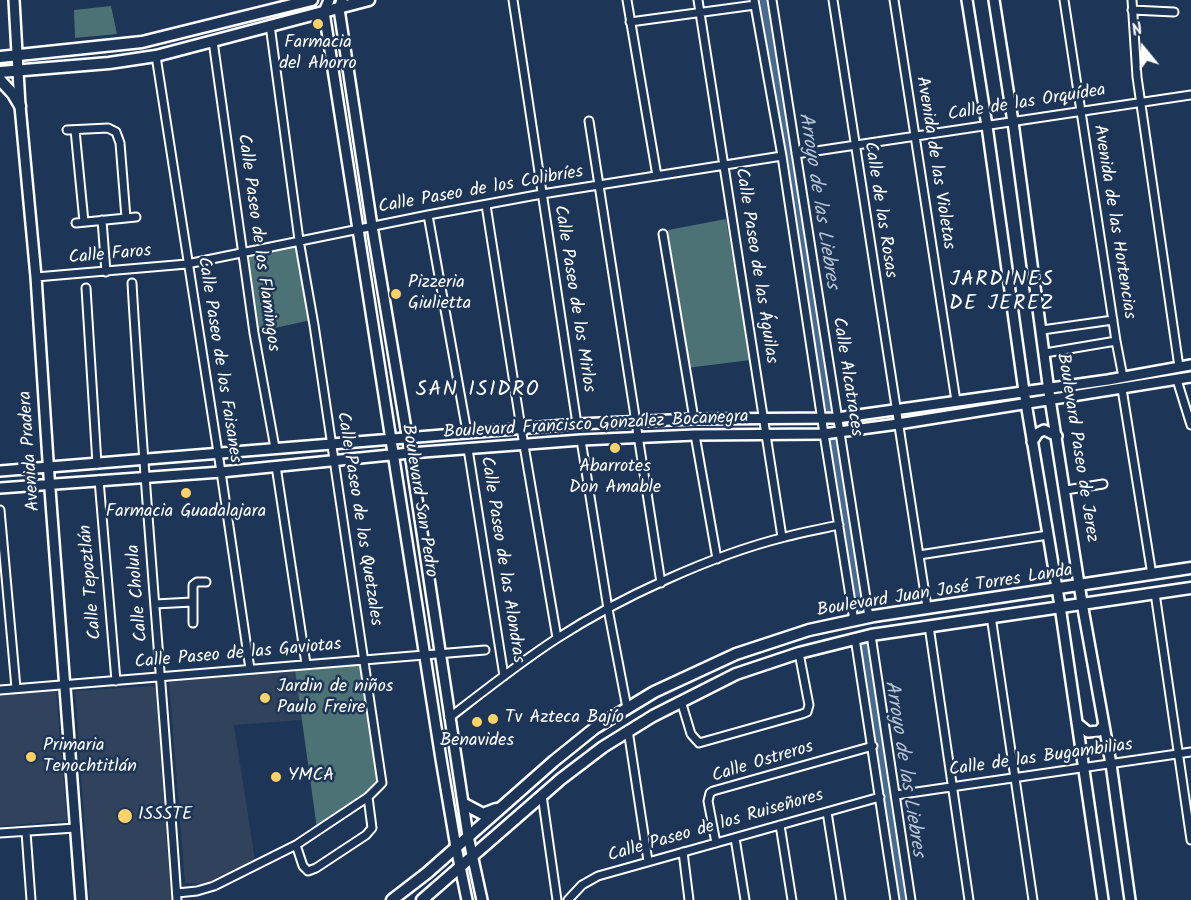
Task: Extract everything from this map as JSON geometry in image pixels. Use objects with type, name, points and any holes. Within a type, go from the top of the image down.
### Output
[{"type":"main road","name":"Avenida Pradera","points":[[14,0],[20,106],[36,277],[49,484],[81,900]]},
{"type":"main road","points":[[0,57],[142,42],[312,0]]},
{"type":"main road","points":[[324,12],[329,0]]},
{"type":"main road","points":[[0,72],[110,63],[156,56],[324,12],[340,4],[369,0]]},
{"type":"main road","points":[[967,0],[987,126],[1023,391],[1060,606],[1103,900]]},
{"type":"main road","name":"Boulevard Paseo de Jerez","points":[[994,0],[1013,122],[1050,399],[1082,603],[1111,764],[1130,900]]},
{"type":"main road","name":"Boulevard San Pedro","points":[[340,4],[372,226],[410,453],[449,718],[468,836],[482,900]]},
{"type":"main road","name":"Boulevard San Pedro","points":[[324,12],[424,655],[467,900]]},
{"type":"main road","points":[[0,80],[20,106]]},
{"type":"main road","name":"Boulevard Francisco González Bocanegra","points":[[0,471],[577,424],[763,417],[837,417],[1191,366]]},
{"type":"main road","name":"Boulevard Francisco González Bocanegra","points":[[0,488],[221,472],[394,454],[582,440],[695,435],[824,434],[1191,377]]},
{"type":"main road","points":[[1032,442],[1038,433],[1044,430],[1057,436]]},
{"type":"main road","name":"Boulevard Juan José Torres Landa","points":[[392,900],[427,873],[554,760],[595,728],[686,676],[752,648],[809,630],[869,617],[1191,568]]},
{"type":"main road","name":"Boulevard Juan José Torres Landa","points":[[425,899],[542,795],[628,730],[736,674],[799,653],[855,638],[1191,588]]},
{"type":"main road","points":[[1077,723],[1088,732],[1099,731],[1104,725]]},
{"type":"main road","points":[[441,759],[456,756]]},
{"type":"main road","points":[[464,804],[483,814],[502,807]]},
{"type":"street","name":"Calle Paseo de los Mirlos","points":[[513,0],[577,424]]},
{"type":"street","points":[[627,0],[657,176]]},
{"type":"street","name":"Calle Paseo de las Águilas","points":[[698,0],[782,537]]},
{"type":"street","name":"Calle Alcatraces","points":[[772,0],[869,617]]},
{"type":"street","name":"Calle de las Rosas","points":[[833,0],[927,608]]},
{"type":"street","name":"Avenida de las Violetas","points":[[894,0],[956,401]]},
{"type":"street","name":"Avenida de las Hortencias","points":[[1064,0],[1123,377]]},
{"type":"street","points":[[1132,0],[1134,55],[1140,102],[1179,367]]},
{"type":"street","points":[[630,22],[755,3],[782,156],[854,621]]},
{"type":"street","points":[[1132,10],[1174,12]]},
{"type":"street","name":"Calle Paseo de los Quetzales","points":[[177,896],[214,886],[296,845],[368,798],[382,783],[365,659],[299,240],[270,25]]},
{"type":"street","name":"Calle Paseo de los Flamingos","points":[[213,40],[254,333],[275,448]]},
{"type":"street","name":"Calle Paseo de los Faisanes","points":[[156,56],[250,669]]},
{"type":"street","name":"Calle de las Orquídea","points":[[796,154],[1191,95]]},
{"type":"street","points":[[590,121],[661,583]]},
{"type":"street","points":[[84,222],[71,130],[108,128],[116,132],[120,143],[126,218]]},
{"type":"street","name":"Calle Paseo de los Colibríes","points":[[187,264],[358,228],[542,194],[782,156]]},
{"type":"street","points":[[486,205],[557,638]]},
{"type":"street","points":[[428,215],[467,432]]},
{"type":"street","points":[[76,223],[136,217]]},
{"type":"street","points":[[102,220],[106,272]]},
{"type":"street","points":[[663,234],[694,419]]},
{"type":"street","name":"Calle Faros","points":[[36,277],[187,264]]},
{"type":"street","name":"Calle Cholula","points":[[132,283],[144,478],[162,677],[177,896]]},
{"type":"street","points":[[86,288],[97,464]]},
{"type":"street","points":[[1042,330],[1113,320]]},
{"type":"street","points":[[1045,353],[1116,341]]},
{"type":"street","points":[[1177,380],[1191,425]]},
{"type":"street","points":[[1122,389],[1152,575]]},
{"type":"street","points":[[695,435],[717,559]]},
{"type":"street","points":[[582,440],[608,609],[627,708]]},
{"type":"street","name":"Calle Paseo de las Alondras","points":[[468,449],[504,676]]},
{"type":"street","points":[[276,466],[306,664]]},
{"type":"street","name":"Calle Tepoztlán","points":[[99,480],[116,681]]},
{"type":"street","points":[[1066,490],[1103,484]]},
{"type":"street","points":[[0,510],[16,688]]},
{"type":"street","points":[[449,718],[557,638],[608,609],[717,559],[782,537],[838,525]]},
{"type":"street","points":[[919,555],[1048,536]]},
{"type":"street","points":[[193,623],[193,585],[197,582],[206,582]]},
{"type":"street","points":[[1155,593],[1191,840]]},
{"type":"street","points":[[155,604],[192,602]]},
{"type":"street","points":[[991,616],[1033,900]]},
{"type":"street","points":[[928,626],[969,900]]},
{"type":"street","points":[[871,635],[911,900]]},
{"type":"street","points":[[855,638],[895,900]]},
{"type":"street","name":"Calle Paseo de las Gaviotas","points":[[0,690],[484,650]]},
{"type":"street","points":[[681,701],[691,734],[699,743],[807,712],[809,705],[799,653]]},
{"type":"street","points":[[628,730],[648,861]]},
{"type":"street","name":"Calle Ostreros","points":[[716,843],[708,801],[713,791],[873,746]]},
{"type":"street","name":"Calle de las Bugambilias","points":[[896,795],[1191,752]]},
{"type":"street","points":[[542,795],[557,900]]},
{"type":"street","name":"Calle Paseo de los Ruiseñores","points":[[568,900],[590,880],[648,861],[880,797]]},
{"type":"street","points":[[296,845],[303,866],[309,871],[316,868],[370,832],[372,824],[368,798]]},
{"type":"street","points":[[827,812],[841,900]]},
{"type":"street","points":[[780,825],[792,900]]},
{"type":"street","points":[[0,833],[75,828]]},
{"type":"street","points":[[26,832],[31,900]]},
{"type":"street","points":[[735,838],[745,900]]},
{"type":"street","points":[[683,852],[688,900]]},
{"type":"shaded area","name":"ISSSTE","points":[[295,670],[302,720],[234,725],[255,860],[203,884],[185,883],[169,682]]},
{"type":"shaded area","name":"ISSSTE","points":[[153,686],[156,688],[171,900],[90,900],[75,691]]},
{"type":"shaded area","name":"Primaria Tenochtitlán","points":[[56,688],[67,821],[0,826],[0,693]]},
{"type":"green space","points":[[111,6],[117,34],[75,38],[74,10]]},
{"type":"green space","points":[[726,219],[750,360],[687,368],[668,230]]},
{"type":"green space","points":[[296,245],[311,320],[257,332],[247,254]]},
{"type":"green space","points":[[361,664],[380,783],[365,797],[317,829],[295,670]]},
{"type":"waterway","name":"Arroyo de las Liebres","points":[[767,0],[829,408]]},
{"type":"waterway","name":"Arroyo de las Liebres","points":[[834,441],[859,612]]},
{"type":"waterway","name":"Arroyo de las Liebres","points":[[864,644],[903,900]]},
{"type":"place","name":"Farmacia del Ahorro","points":[[318,24]]},
{"type":"place","name":"Pizzeria Giulietta","points":[[396,294]]},
{"type":"place","name":"Abarrotes Don Amable","points":[[615,448]]},
{"type":"place","name":"Farmacia Guadalajara","points":[[186,493]]},
{"type":"place","name":"Jardin de niños Paulo Freire","points":[[265,698]]},
{"type":"place","name":"Tv Azteca Bajío","points":[[493,719]]},
{"type":"place","name":"Benavides","points":[[477,722]]},
{"type":"place","name":"Primaria Tenochtitlán","points":[[31,757]]},
{"type":"place","name":"YMCA","points":[[276,777]]},
{"type":"place","name":"ISSSTE","points":[[125,816]]},
{"type":"district","name":"JARDINES DE JEREZ","points":[[1002,293]]},
{"type":"district","name":"SAN ISIDRO","points":[[478,391]]}]
